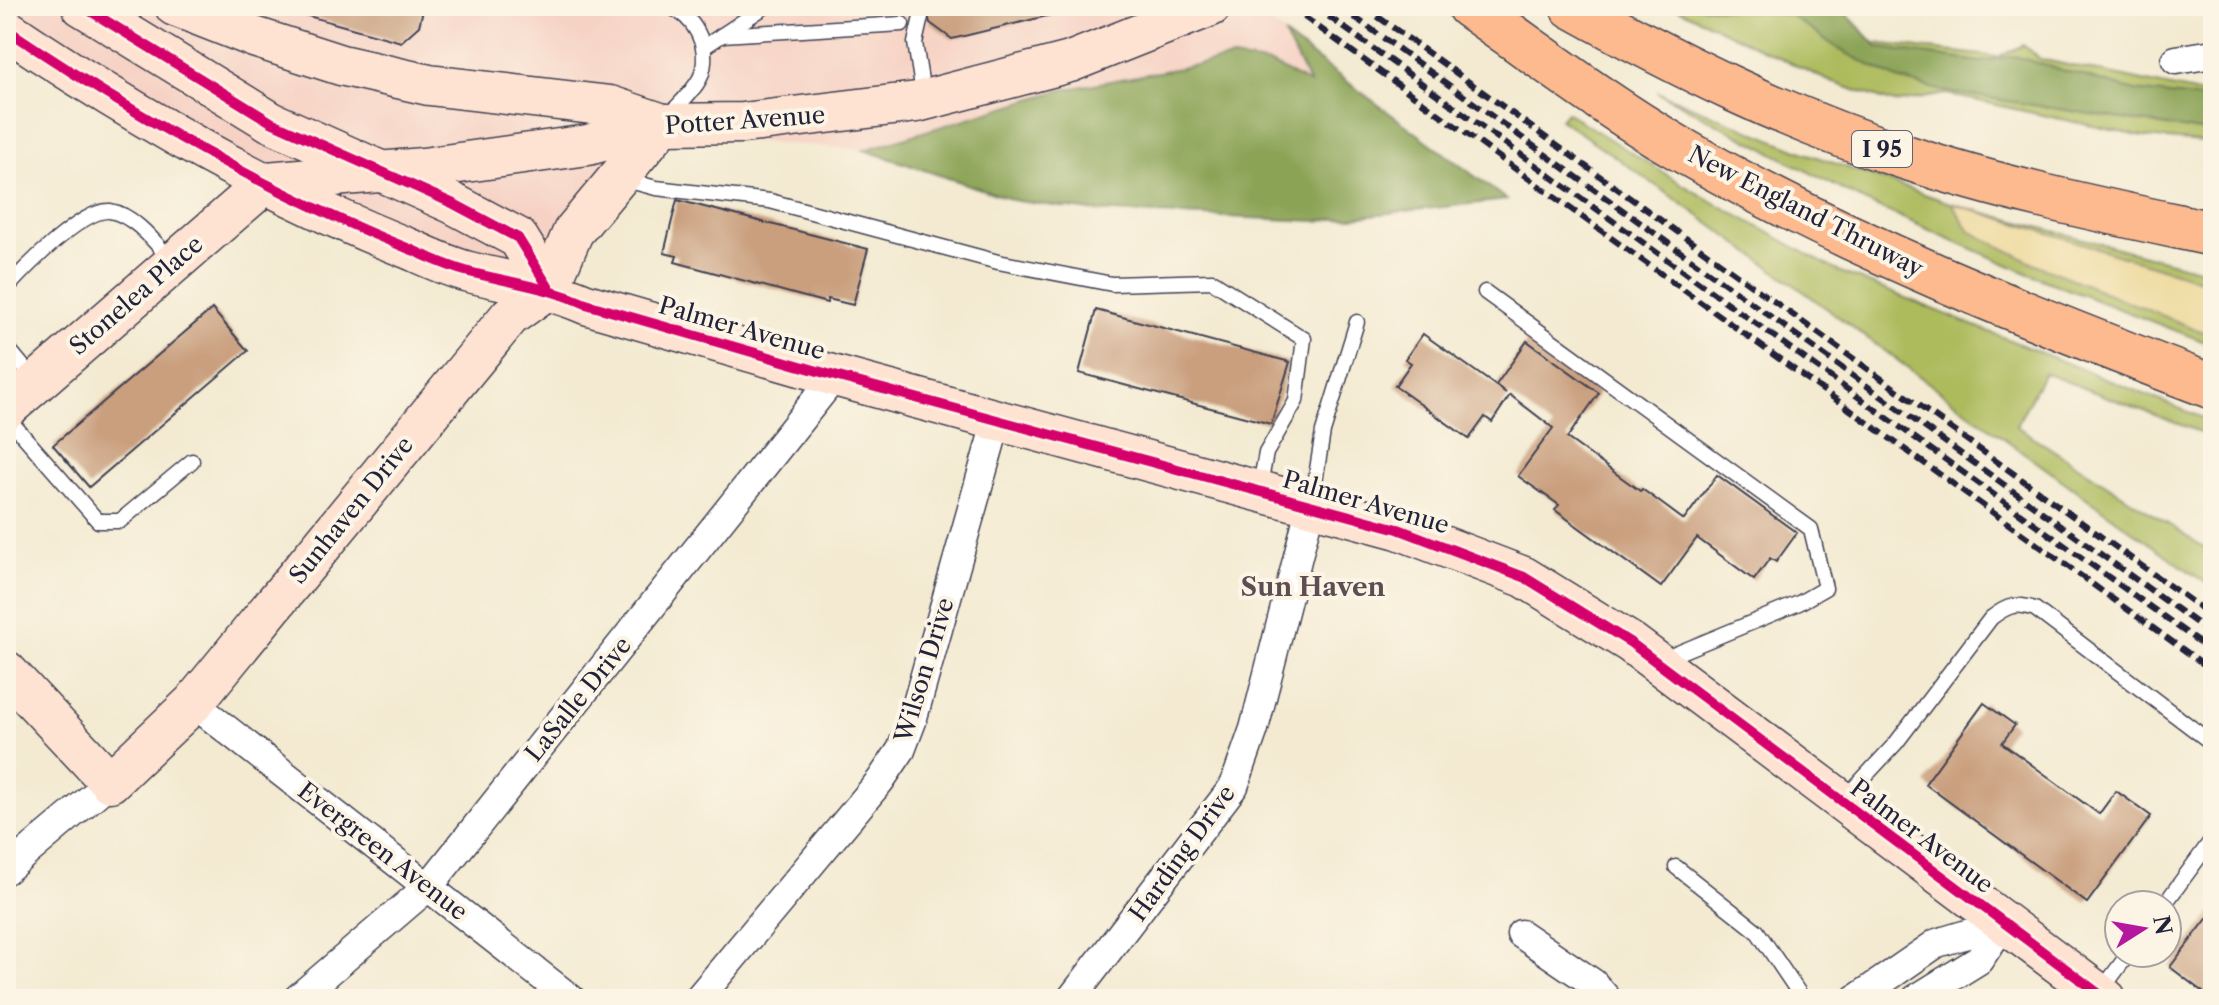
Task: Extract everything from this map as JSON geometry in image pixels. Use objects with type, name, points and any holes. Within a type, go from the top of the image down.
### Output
[{"type":"highway","name":"New England Thruway","points":[[1469,6],[1675,145],[1855,241],[2055,326],[2213,387]]},
{"type":"highway","name":"I 95","points":[[1572,6],[1733,90],[1892,153],[2012,188],[2213,234]]},
{"type":"street","points":[[82,6],[271,122],[518,238],[549,288]]},
{"type":"street","points":[[175,6],[254,37],[341,65],[429,85],[610,106],[663,124],[573,232],[549,288]]},
{"type":"street","name":"Potter Avenue","points":[[267,182],[600,143],[663,124],[743,123],[924,101],[1070,62],[1207,8]]},
{"type":"street","name":"Palmer Avenue","points":[[6,29],[102,90],[267,182],[334,217],[466,272],[549,288],[586,304],[835,376],[1398,529],[1524,577],[1657,662],[2103,996]]},
{"type":"street","points":[[2176,60],[2213,54]]},
{"type":"street","name":"Stonelea Place","points":[[6,409],[267,182]]},
{"type":"street","name":"Sunhaven Drive","points":[[6,870],[110,782],[193,703],[510,316],[549,288]]},
{"type":"street","name":"LaSalle Drive","points":[[297,999],[429,886],[835,376]]},
{"type":"street","name":"Wilson Drive","points":[[698,999],[880,781],[901,750],[912,721],[997,420]]},
{"type":"street","name":"Harding Drive","points":[[1071,999],[1234,786],[1254,729],[1311,505]]},
{"type":"street","points":[[6,671],[110,782]]},
{"type":"street","name":"Evergreen Avenue","points":[[193,703],[571,999]]},
{"type":"street","points":[[1856,999],[1937,943],[2004,923]]},
{"type":"street","points":[[1916,999],[1979,960],[2004,923]]},
{"type":"street","points":[[1521,934],[1593,983],[1607,999]]},
{"type":"lane","points":[[663,124],[702,74],[704,47],[694,24],[668,6]]},
{"type":"lane","points":[[704,47],[766,6]]},
{"type":"lane","points":[[921,17],[915,43],[924,101]]},
{"type":"lane","points":[[722,35],[902,24]]},
{"type":"lane","points":[[616,177],[656,188],[770,201],[998,262],[1112,284],[1212,281],[1304,339],[1296,401],[1266,453],[1259,491]]},
{"type":"lane","points":[[6,289],[89,214],[111,211],[135,223],[174,263]]},
{"type":"lane","points":[[1485,292],[1811,529],[1825,588],[1799,603],[1657,662]]},
{"type":"lane","points":[[1311,505],[1323,432],[1357,322]]},
{"type":"lane","points":[[6,346],[36,383]]},
{"type":"lane","points":[[6,416],[98,521],[120,521],[192,461]]},
{"type":"lane","points":[[1842,801],[1896,743],[1991,618],[2006,606],[2021,604],[2035,609],[2213,744]]},
{"type":"lane","points":[[2176,889],[2213,838]]},
{"type":"lane","points":[[1676,867],[1757,931],[1803,999]]},
{"type":"lane","points":[[2103,996],[2119,969]]},
{"type":"shaded area","points":[[6,6],[1248,6],[1507,200],[649,133],[537,291],[460,276],[6,35]]},
{"type":"green space","points":[[1672,6],[1837,6],[1858,41],[1999,57],[2023,45],[2040,59],[2213,96],[2213,143],[2143,137],[1946,94],[1894,103],[1831,82]]},
{"type":"green space","points":[[1690,6],[1839,6],[1879,48],[1981,62],[2014,56],[2135,91],[2213,100],[2213,133],[1943,91],[1897,79],[1840,50],[1790,15]]},
{"type":"green space","points":[[1284,35],[1507,200],[1316,221],[1091,211],[1017,201],[864,150],[1057,91],[1233,58],[1271,64],[1310,84]]},
{"type":"green space","points":[[1657,92],[1805,153],[1959,206],[2213,273],[2213,345],[2036,277],[1864,201]]},
{"type":"green space","points":[[1566,112],[1690,189],[1836,270],[2213,422],[2213,437],[2044,373],[2016,426],[2213,553],[2213,588],[1725,234],[1560,119]]},
{"type":"sand","points":[[1951,203],[2213,284],[2213,336],[2040,266],[1971,232]]},
{"type":"building","points":[[295,6],[424,6],[419,26],[401,42],[294,12]]},
{"type":"building","points":[[905,6],[1054,6],[1055,14],[952,39],[930,23],[927,9],[919,7],[913,12]]},
{"type":"building","points":[[677,200],[868,249],[853,305],[828,299],[827,303],[675,262],[677,256],[664,253]]},
{"type":"building","points":[[212,309],[248,351],[89,487],[53,445]]},
{"type":"building","points":[[1096,310],[1290,362],[1271,424],[1079,373]]},
{"type":"building","points":[[1423,334],[1506,393],[1496,385],[1527,341],[1599,393],[1567,438],[1640,491],[1642,489],[1684,520],[1717,475],[1797,533],[1776,562],[1770,558],[1754,580],[1697,538],[1661,587],[1555,510],[1559,505],[1518,476],[1553,428],[1510,395],[1492,422],[1485,417],[1469,439],[1395,386],[1411,363],[1405,359]]},
{"type":"building","points":[[1984,703],[2015,725],[2002,743],[2099,814],[2116,791],[2151,816],[2087,903],[1925,784]]},
{"type":"building","points":[[2213,911],[2213,999],[2173,969],[2183,969],[2183,950]]},
{"type":"railway","points":[[1289,6],[2213,671]]},
{"type":"railway","points":[[1314,6],[2213,652]]},
{"type":"railway","points":[[1339,6],[2213,635]]},
{"type":"railway","points":[[1363,6],[2213,617]]},
{"type":"cycle path","points":[[82,6],[271,122],[454,204],[518,238],[549,288]]},
{"type":"cycle path","points":[[6,29],[152,122],[254,178],[359,228],[454,268],[542,289],[835,376],[1398,529],[1524,577],[1631,643],[2106,999]]},
{"type":"district","name":"Sun Haven","points":[[1313,587]]}]
